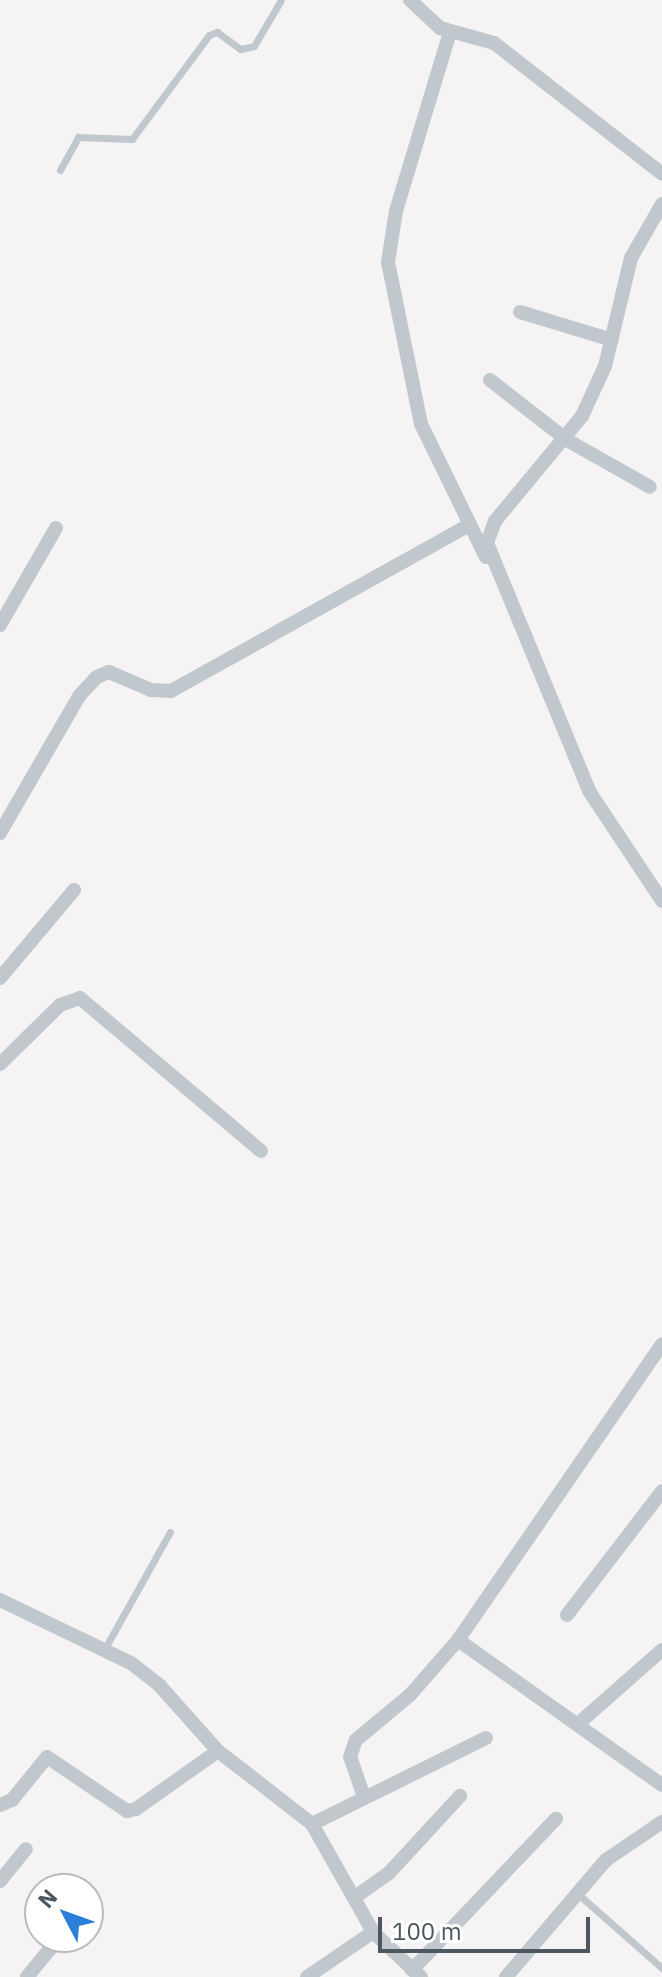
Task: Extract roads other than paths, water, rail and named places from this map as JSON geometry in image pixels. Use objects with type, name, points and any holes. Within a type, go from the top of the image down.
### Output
[{"type":"street","points":[[410,0],[450,32],[494,43],[662,174]]},
{"type":"street","points":[[450,32],[396,211],[388,262],[421,424],[489,562],[589,791],[662,901]]},
{"type":"street","points":[[489,562],[487,543],[495,521],[567,440],[594,393],[612,340],[631,258],[662,204]]},
{"type":"street","points":[[520,312],[612,340]]},
{"type":"street","points":[[490,380],[567,440],[650,487]]},
{"type":"street","points":[[0,833],[79,696],[97,677],[109,672],[151,690],[171,691],[469,525]]},
{"type":"street","points":[[0,625],[56,528]]},
{"type":"street","points":[[0,978],[74,890]]},
{"type":"street","points":[[0,1064],[60,1005],[80,998],[261,1151]]},
{"type":"street","points":[[363,1794],[350,1757],[356,1740],[410,1695],[458,1640],[662,1344]]},
{"type":"street","points":[[567,1615],[662,1491]]},
{"type":"street","points":[[0,1600],[104,1650],[160,1686],[218,1751],[312,1824],[373,1932],[417,1973],[556,1819]]},
{"type":"street","points":[[458,1640],[662,1785]]},
{"type":"street","points":[[578,1724],[662,1650]]},
{"type":"street","points":[[312,1824],[363,1794],[486,1738]]},
{"type":"street","points":[[0,1805],[12,1800],[47,1757],[127,1811],[136,1809],[218,1751]]},
{"type":"street","points":[[355,1897],[389,1873],[460,1796]]},
{"type":"street","points":[[506,1977],[606,1860],[662,1822]]},
{"type":"street","points":[[0,1881],[26,1849]]},
{"type":"street","points":[[307,1977],[373,1932]]},
{"type":"street","points":[[27,1977],[47,1953]]},
{"type":"lane","points":[[60,170],[78,137],[132,139],[209,35],[217,32],[240,49],[254,46],[281,0]]},
{"type":"lane","points":[[104,1650],[170,1532]]},
{"type":"lane","points":[[576,1893],[662,1968]]}]
